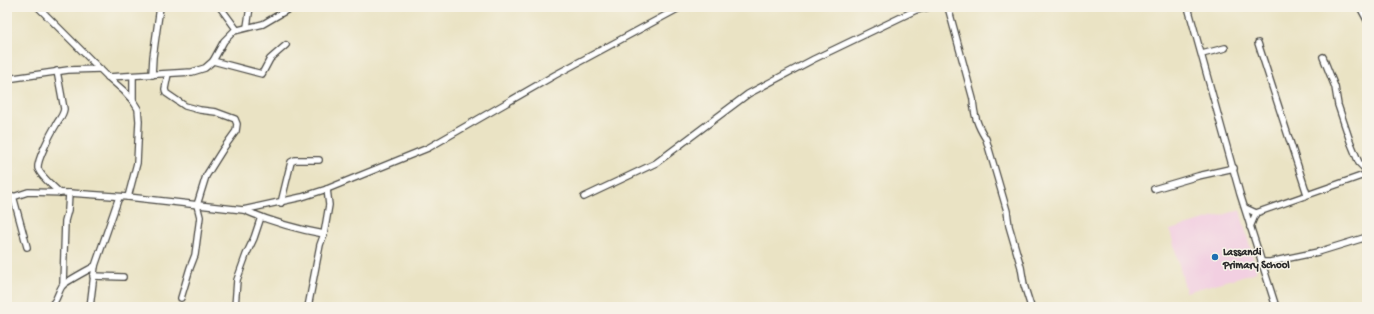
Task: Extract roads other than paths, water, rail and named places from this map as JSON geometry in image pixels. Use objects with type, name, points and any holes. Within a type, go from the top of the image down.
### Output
[{"type":"street","points":[[38,7],[133,101],[138,110],[139,121],[137,163],[128,197]]},
{"type":"street","points":[[152,75],[153,56],[160,7]]},
{"type":"street","points":[[220,7],[237,30]]},
{"type":"street","points":[[247,27],[250,7]]},
{"type":"street","points":[[108,77],[192,72],[204,68],[213,61],[224,41],[234,31],[263,24],[292,7]]},
{"type":"street","points":[[7,199],[28,192],[69,192],[243,210],[281,203],[327,189],[428,148],[555,75],[681,7]]},
{"type":"street","points":[[584,197],[656,163],[748,94],[814,59],[916,10],[929,7]]},
{"type":"street","points":[[948,7],[973,99],[974,115],[980,131],[986,139],[1007,211],[1009,226],[1031,307]]},
{"type":"street","points":[[1188,7],[1250,227],[1276,307]]},
{"type":"street","points":[[1360,7],[1367,20]]},
{"type":"street","points":[[1258,43],[1307,194]]},
{"type":"street","points":[[213,61],[262,74],[270,59],[286,45]]},
{"type":"street","points":[[1202,54],[1225,48]]},
{"type":"street","points":[[1245,208],[1256,213],[1367,173],[1359,163],[1350,141],[1338,105],[1335,86],[1323,57]]},
{"type":"street","points":[[7,79],[57,71],[100,69]]},
{"type":"street","points":[[57,71],[64,114],[56,125],[46,144],[38,163],[38,169],[46,180],[60,193]]},
{"type":"street","points":[[168,74],[165,89],[166,94],[185,106],[224,114],[235,120],[237,124],[236,131],[206,176],[197,205],[200,217],[195,255],[181,298]]},
{"type":"street","points":[[133,76],[133,101]]},
{"type":"street","points":[[281,203],[291,162],[295,160],[319,160]]},
{"type":"street","points":[[1154,189],[1198,176],[1234,168]]},
{"type":"street","points":[[308,307],[329,205],[327,189]]},
{"type":"street","points":[[48,307],[52,305],[63,285],[65,229],[69,192]]},
{"type":"street","points":[[13,196],[27,247]]},
{"type":"street","points":[[90,307],[95,266],[119,197]]},
{"type":"street","points":[[243,210],[261,218],[302,230],[324,234]]},
{"type":"street","points":[[1250,227],[1256,213]]},
{"type":"street","points":[[235,307],[239,274],[261,218]]},
{"type":"street","points":[[1261,262],[1270,262],[1318,252],[1367,237]]},
{"type":"street","points":[[63,285],[95,266]]},
{"type":"street","points":[[93,276],[123,277]]},
{"type":"place","name":"Lassandi Primary School","points":[[1215,257]]}]
